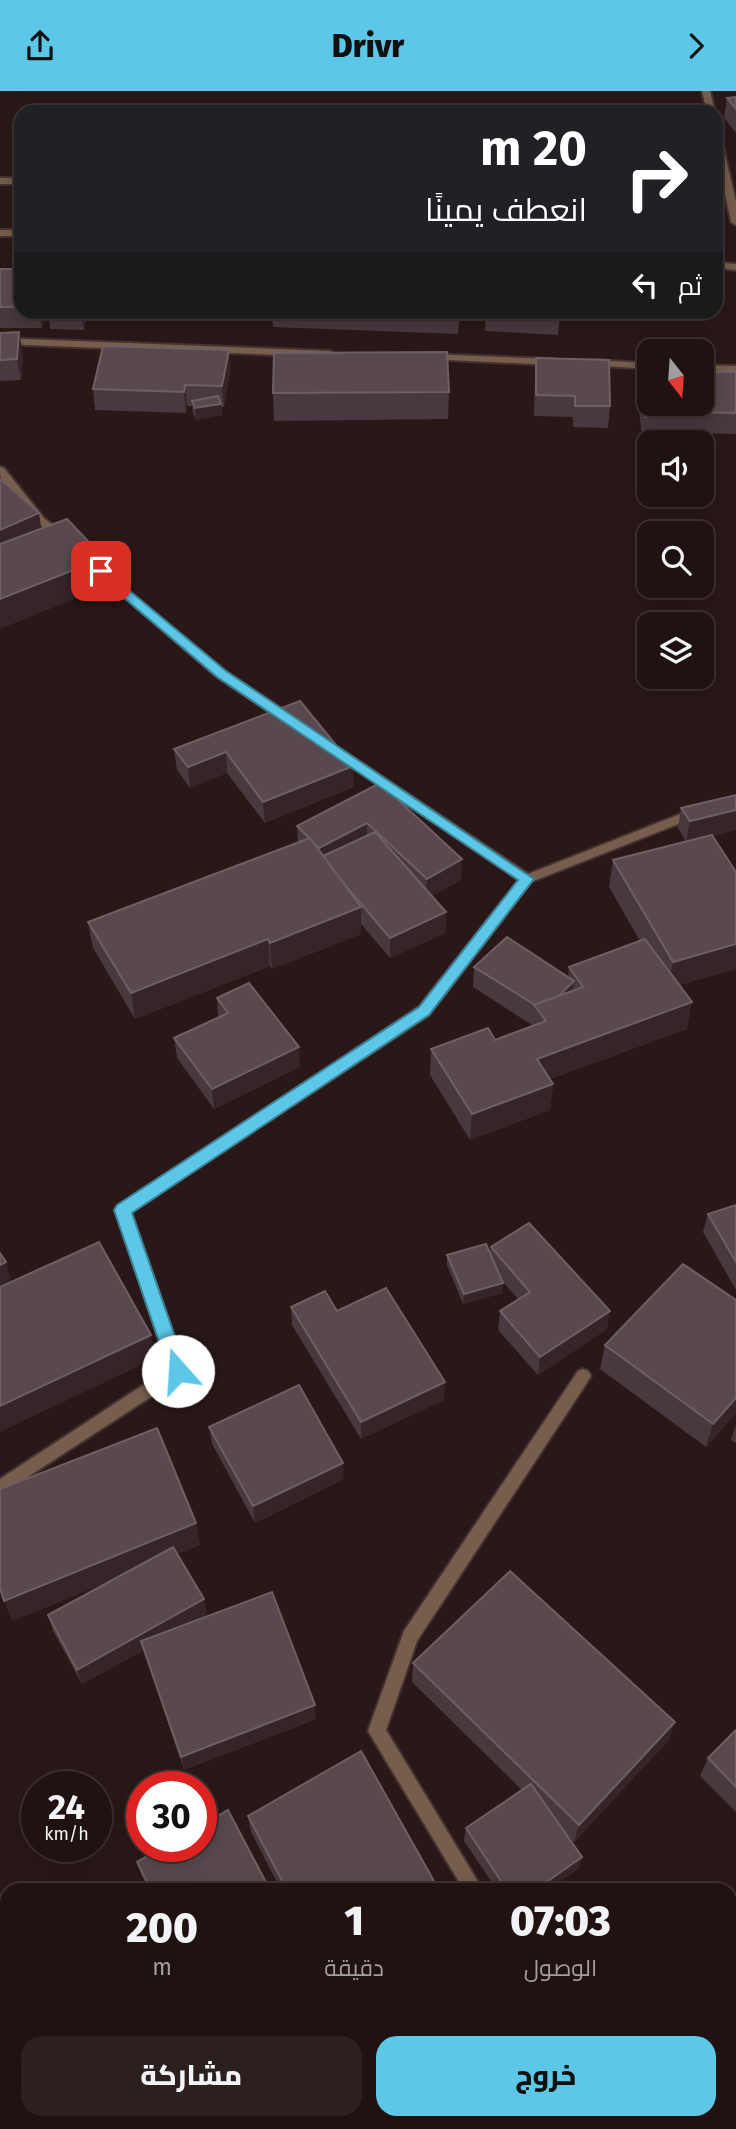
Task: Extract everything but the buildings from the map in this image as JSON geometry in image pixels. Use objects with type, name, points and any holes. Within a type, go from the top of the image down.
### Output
[{"type":"street","points":[[723,165],[736,222]]},
{"type":"street","points":[[0,341],[345,354]]},
{"type":"street","points":[[414,357],[566,363]]},
{"type":"street","points":[[580,363],[637,365]]},
{"type":"street","points":[[714,368],[736,369]]},
{"type":"street","points":[[0,470],[40,520],[72,547]]},
{"type":"street","points":[[83,556],[221,674],[300,727]]},
{"type":"street","points":[[323,742],[527,879]]},
{"type":"street","points":[[0,1488],[178,1371],[122,1210],[424,1011],[527,879],[693,813],[715,809]]},
{"type":"street","points":[[470,1883],[377,1731],[410,1637],[583,1376]]},
{"type":"route","points":[[101,571],[221,674],[527,879],[424,1011],[122,1210],[178,1371]]}]
